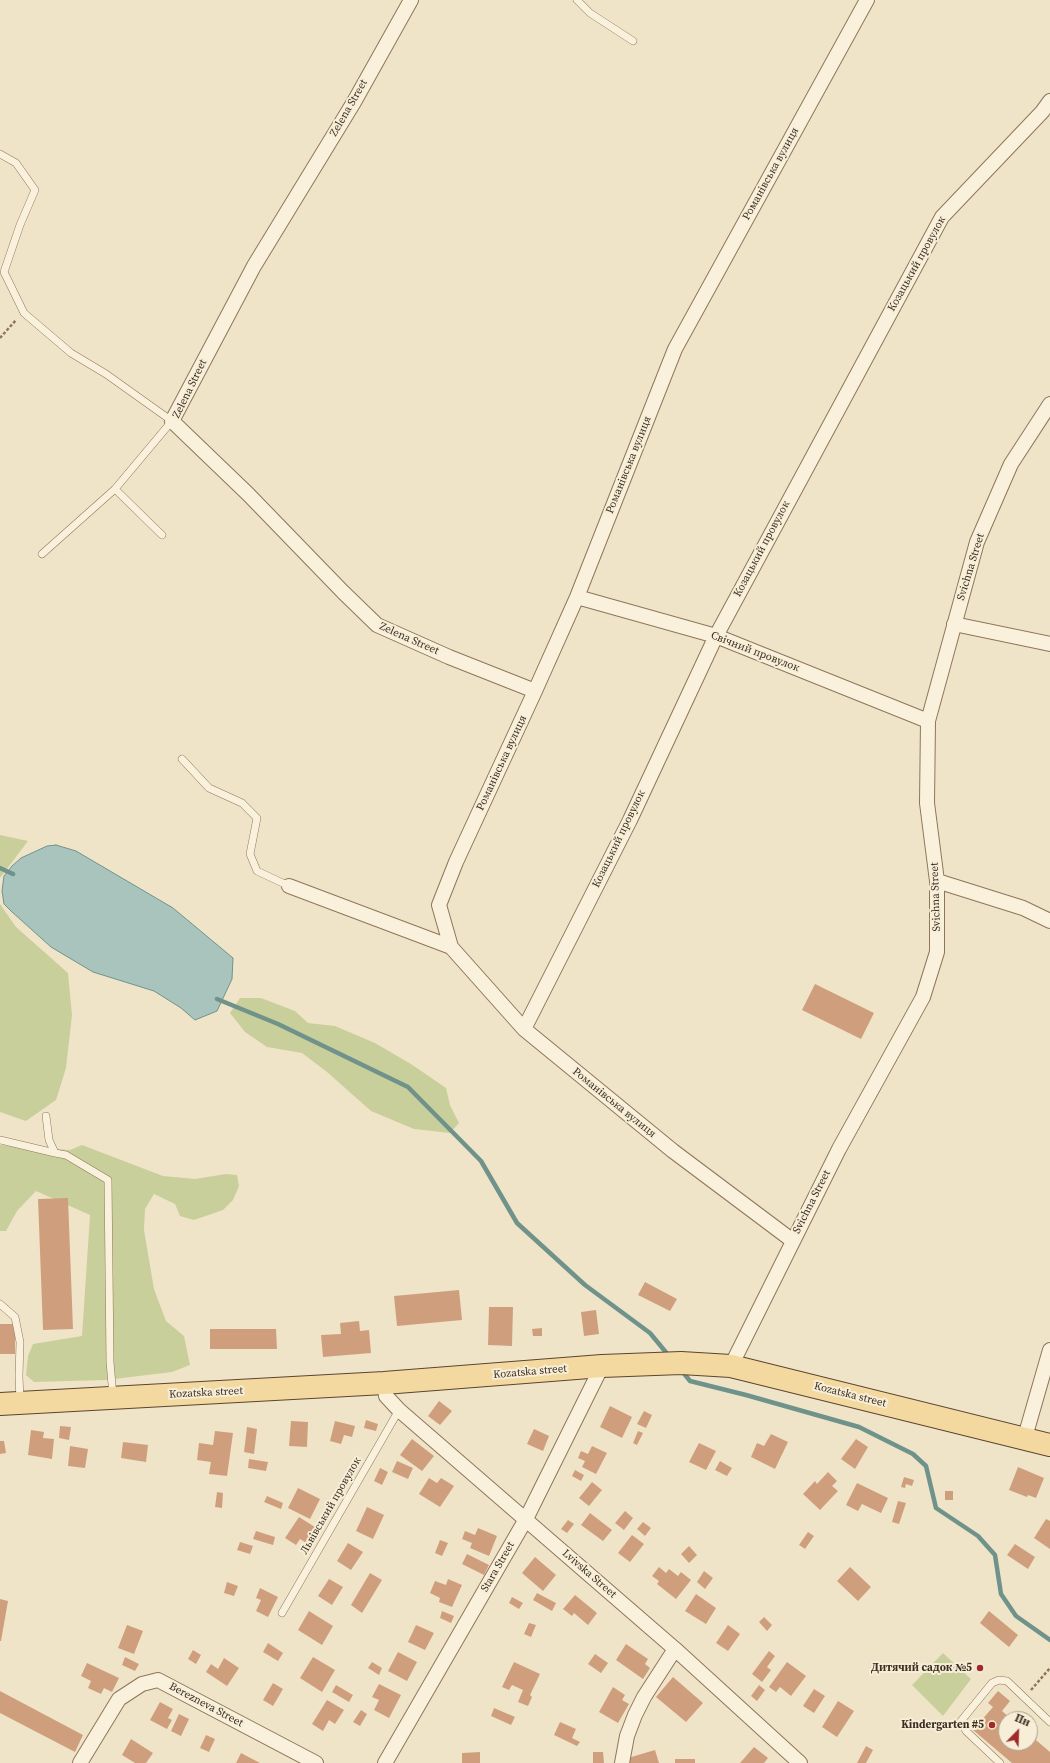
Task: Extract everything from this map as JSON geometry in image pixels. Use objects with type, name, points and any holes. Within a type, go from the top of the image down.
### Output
[{"type":"main road","name":"Kozatska street","points":[[10,1404],[384,1383],[602,1366],[673,1364],[731,1366],[1025,1437],[1050,1445]]},
{"type":"street","name":"Zelena Street","points":[[410,0],[354,102],[254,266],[172,420],[248,494],[377,625],[449,657],[535,691]]},
{"type":"street","name":"Романівська вулиця","points":[[793,1242],[673,1151],[524,1029],[451,947],[439,905],[456,862],[577,597],[675,349],[867,0]]},
{"type":"street","name":"Козацький провулок","points":[[524,1029],[630,820],[716,636],[942,216],[1042,112],[1050,101]]},
{"type":"street","name":"Svichna Street","points":[[731,1366],[839,1150],[922,997],[937,952],[937,881],[927,803],[928,721],[977,542],[1011,464],[1050,404]]},
{"type":"street","name":"Свічний провулок","points":[[577,597],[716,636],[928,721]]},
{"type":"street","points":[[954,624],[1050,644]]},
{"type":"street","points":[[937,881],[1023,908],[1050,921]]},
{"type":"street","name":"Романівська вулиця","points":[[290,886],[451,947]]},
{"type":"street","points":[[1025,1437],[1050,1350]]},
{"type":"street","name":"Stara Street","points":[[385,1763],[526,1519],[602,1366]]},
{"type":"street","name":"Lvivska Street","points":[[384,1383],[386,1396],[399,1410],[675,1649],[800,1763]]},
{"type":"street","points":[[622,1763],[627,1736],[635,1715],[644,1697],[675,1649]]},
{"type":"street","name":"Berezneva Street","points":[[80,1763],[119,1699],[142,1684],[158,1680],[316,1763]]},
{"type":"lane","points":[[577,0],[590,13],[633,41]]},
{"type":"lane","points":[[0,154],[16,163],[36,190],[20,225],[4,272],[24,313],[71,353],[106,374],[172,420],[115,490],[42,554]]},
{"type":"lane","points":[[115,490],[162,535]]},
{"type":"lane","points":[[182,759],[209,788],[242,803],[257,818],[250,854],[257,871],[290,886]]},
{"type":"lane","points":[[46,1116],[49,1140],[55,1153]]},
{"type":"lane","points":[[0,1140],[66,1155],[108,1180],[110,1362],[114,1398]]},
{"type":"lane","points":[[0,1304],[15,1317],[20,1342],[18,1376],[10,1404]]},
{"type":"lane","name":"Львівський провулок","points":[[282,1613],[399,1410]]},
{"type":"lane","points":[[1000,1763],[966,1731],[962,1721],[992,1683],[999,1680],[1007,1681],[1023,1698],[1050,1722]]},
{"type":"path","points":[[0,338],[24,313]]},
{"type":"path","points":[[1023,1698],[1050,1668]]},
{"type":"green space","points":[[0,835],[28,841],[0,878]]},
{"type":"green space","points":[[0,904],[16,927],[68,973],[72,1015],[66,1068],[56,1100],[26,1121],[0,1112]]},
{"type":"green space","points":[[240,998],[261,998],[295,1011],[308,1023],[335,1026],[375,1043],[411,1064],[446,1088],[450,1105],[459,1123],[450,1133],[414,1129],[371,1111],[327,1072],[302,1053],[267,1047],[245,1032],[230,1013]]},
{"type":"green space","points":[[0,1145],[70,1150],[82,1145],[163,1176],[195,1179],[226,1174],[237,1175],[239,1186],[233,1200],[223,1210],[194,1220],[180,1216],[175,1204],[154,1194],[145,1209],[144,1230],[154,1289],[166,1321],[184,1336],[190,1365],[172,1372],[106,1380],[34,1382],[26,1375],[28,1356],[33,1344],[82,1336],[90,1215],[36,1191],[17,1211],[6,1231],[0,1231]]},
{"type":"green space","points":[[943,1653],[971,1679],[943,1716],[912,1685]]},
{"type":"water","points":[[56,845],[76,851],[173,908],[233,958],[232,979],[217,1011],[195,1020],[181,1008],[154,991],[93,972],[51,947],[4,904],[2,891],[4,876],[12,866],[21,858],[47,846]]},
{"type":"building","points":[[815,984],[874,1013],[861,1039],[802,1010]]},
{"type":"building","points":[[68,1198],[73,1329],[43,1330],[38,1199]]},
{"type":"building","points":[[645,1282],[677,1299],[670,1311],[638,1295]]},
{"type":"building","points":[[459,1290],[462,1320],[397,1326],[394,1296]]},
{"type":"building","points":[[489,1307],[513,1307],[512,1346],[488,1345]]},
{"type":"building","points":[[596,1310],[599,1334],[584,1336],[581,1312]]},
{"type":"building","points":[[359,1321],[360,1331],[369,1330],[371,1353],[323,1357],[321,1335],[341,1334],[340,1323]]},
{"type":"building","points":[[0,1324],[15,1324],[15,1354],[0,1354]]},
{"type":"building","points":[[542,1328],[542,1336],[533,1336],[532,1329]]},
{"type":"building","points":[[210,1329],[276,1329],[277,1349],[210,1349]]},
{"type":"building","points":[[439,1401],[452,1411],[440,1425],[428,1416]]},
{"type":"building","points":[[610,1406],[632,1417],[622,1438],[600,1427]]},
{"type":"building","points":[[644,1411],[652,1415],[646,1428],[637,1424]]},
{"type":"building","points":[[366,1420],[378,1424],[376,1431],[364,1428]]},
{"type":"building","points":[[291,1421],[308,1422],[307,1447],[289,1446]]},
{"type":"building","points":[[335,1421],[355,1426],[352,1437],[344,1435],[341,1444],[330,1441]]},
{"type":"building","points":[[60,1426],[71,1427],[69,1440],[59,1438]]},
{"type":"building","points":[[247,1427],[257,1429],[254,1454],[244,1452]]},
{"type":"building","points":[[534,1429],[549,1436],[543,1451],[527,1444]]},
{"type":"building","points":[[31,1430],[44,1432],[43,1438],[54,1439],[52,1459],[28,1455]]},
{"type":"building","points":[[215,1431],[233,1433],[227,1476],[209,1474],[211,1462],[197,1460],[199,1443],[213,1445]]},
{"type":"building","points":[[638,1431],[643,1433],[637,1445],[633,1443]]},
{"type":"building","points":[[771,1434],[788,1442],[775,1469],[751,1457],[757,1443],[764,1446]]},
{"type":"building","points":[[412,1439],[434,1456],[422,1471],[400,1455]]},
{"type":"building","points":[[856,1439],[868,1447],[855,1469],[841,1459]]},
{"type":"building","points":[[0,1441],[4,1441],[6,1453],[0,1454]]},
{"type":"building","points":[[123,1442],[148,1445],[146,1462],[121,1458]]},
{"type":"building","points":[[699,1443],[716,1451],[706,1470],[689,1462]]},
{"type":"building","points":[[70,1446],[88,1449],[85,1468],[68,1466]]},
{"type":"building","points":[[592,1446],[607,1453],[596,1474],[582,1467],[585,1461],[578,1458],[581,1451],[588,1454]]},
{"type":"building","points":[[249,1459],[268,1462],[266,1471],[248,1468]]},
{"type":"building","points":[[397,1461],[413,1468],[408,1479],[392,1472]]},
{"type":"building","points":[[720,1461],[732,1468],[727,1476],[715,1470]]},
{"type":"building","points":[[1018,1467],[1044,1478],[1036,1498],[1028,1495],[1027,1497],[1009,1490]]},
{"type":"building","points":[[380,1468],[388,1472],[382,1485],[374,1481]]},
{"type":"building","points":[[575,1470],[584,1475],[581,1481],[572,1476]]},
{"type":"building","points":[[828,1472],[837,1481],[832,1486],[838,1491],[820,1510],[803,1494],[815,1481],[817,1484]]},
{"type":"building","points":[[904,1477],[914,1480],[912,1486],[906,1484],[905,1488],[901,1487]]},
{"type":"building","points":[[429,1478],[437,1483],[441,1478],[454,1486],[440,1507],[419,1494]]},
{"type":"building","points":[[592,1482],[602,1490],[589,1506],[579,1498]]},
{"type":"building","points":[[857,1483],[888,1498],[881,1513],[862,1504],[858,1511],[846,1505]]},
{"type":"building","points":[[298,1488],[320,1499],[310,1519],[288,1508]]},
{"type":"building","points":[[945,1491],[953,1491],[953,1500],[945,1500]]},
{"type":"building","points":[[217,1492],[223,1493],[222,1508],[215,1507]]},
{"type":"building","points":[[267,1496],[283,1503],[281,1509],[264,1502]]},
{"type":"building","points":[[898,1501],[906,1503],[899,1524],[892,1522]]},
{"type":"building","points":[[367,1507],[384,1515],[373,1539],[356,1531]]},
{"type":"building","points":[[625,1511],[633,1518],[624,1530],[615,1523]]},
{"type":"building","points":[[590,1513],[612,1530],[603,1541],[581,1525]]},
{"type":"building","points":[[299,1517],[318,1529],[308,1544],[300,1539],[296,1545],[285,1538]]},
{"type":"building","points":[[1046,1519],[1050,1521],[1050,1549],[1034,1538]]},
{"type":"building","points":[[568,1520],[574,1524],[567,1533],[561,1529]]},
{"type":"building","points":[[643,1522],[651,1528],[645,1536],[637,1529]]},
{"type":"building","points":[[478,1528],[497,1536],[489,1556],[470,1548],[472,1543],[462,1539],[465,1531],[475,1535]]},
{"type":"building","points":[[256,1531],[275,1537],[273,1545],[253,1539]]},
{"type":"building","points":[[808,1532],[814,1536],[805,1549],[799,1545]]},
{"type":"building","points":[[632,1535],[644,1544],[630,1562],[618,1553]]},
{"type":"building","points":[[440,1540],[448,1543],[442,1556],[435,1553]]},
{"type":"building","points":[[240,1542],[253,1546],[250,1554],[237,1550]]},
{"type":"building","points":[[348,1543],[363,1552],[351,1570],[337,1561]]},
{"type":"building","points":[[1015,1544],[1035,1557],[1028,1569],[1007,1555]]},
{"type":"building","points":[[689,1546],[697,1555],[689,1563],[681,1554]]},
{"type":"building","points":[[467,1554],[489,1565],[484,1575],[462,1564]]},
{"type":"building","points":[[535,1557],[556,1575],[543,1591],[522,1573]]},
{"type":"building","points":[[659,1567],[666,1573],[669,1569],[678,1576],[681,1572],[691,1580],[676,1599],[657,1584],[659,1581],[652,1576]]},
{"type":"building","points":[[850,1567],[871,1587],[858,1601],[837,1581]]},
{"type":"building","points":[[704,1571],[713,1578],[705,1589],[697,1582]]},
{"type":"building","points":[[370,1573],[382,1580],[362,1613],[351,1605]]},
{"type":"building","points":[[329,1579],[343,1587],[332,1605],[318,1596]]},
{"type":"building","points":[[448,1579],[462,1585],[452,1607],[439,1602],[440,1598],[430,1593],[435,1581],[446,1585]]},
{"type":"building","points":[[227,1582],[238,1586],[234,1596],[224,1593]]},
{"type":"building","points":[[260,1588],[278,1597],[268,1617],[256,1611],[261,1600],[256,1598]]},
{"type":"building","points":[[537,1593],[556,1603],[552,1611],[533,1600]]},
{"type":"building","points":[[696,1594],[716,1608],[706,1624],[685,1611]]},
{"type":"building","points":[[575,1595],[597,1613],[588,1625],[574,1613],[572,1616],[563,1609]]},
{"type":"building","points":[[512,1597],[523,1603],[519,1609],[509,1603]]},
{"type":"building","points":[[0,1599],[8,1601],[1,1641],[0,1641]]},
{"type":"building","points":[[309,1611],[333,1626],[322,1645],[298,1630]]},
{"type":"building","points":[[442,1611],[454,1616],[451,1623],[440,1618]]},
{"type":"building","points":[[989,1611],[1018,1635],[1009,1647],[980,1623]]},
{"type":"building","points":[[764,1617],[772,1625],[767,1631],[759,1622]]},
{"type":"building","points":[[529,1623],[536,1625],[531,1637],[524,1634]]},
{"type":"building","points":[[127,1625],[143,1631],[134,1654],[118,1648]]},
{"type":"building","points":[[416,1625],[434,1633],[425,1650],[408,1642]]},
{"type":"building","points":[[728,1625],[740,1634],[728,1651],[716,1643]]},
{"type":"building","points":[[268,1643],[283,1653],[278,1661],[263,1652]]},
{"type":"building","points":[[626,1644],[648,1659],[645,1664],[650,1668],[643,1679],[616,1660]]},
{"type":"building","points":[[193,1650],[201,1655],[196,1664],[188,1659]]},
{"type":"building","points":[[769,1651],[775,1656],[767,1667],[771,1670],[762,1682],[752,1674]]},
{"type":"building","points":[[398,1652],[417,1662],[407,1681],[388,1671]]},
{"type":"building","points":[[595,1654],[608,1663],[601,1673],[588,1664]]},
{"type":"building","points":[[125,1657],[139,1664],[135,1671],[122,1665]]},
{"type":"building","points":[[313,1657],[335,1670],[322,1692],[300,1678]]},
{"type":"building","points":[[224,1658],[239,1668],[227,1686],[206,1672],[211,1664],[218,1669]]},
{"type":"building","points":[[372,1662],[382,1668],[379,1675],[368,1668]]},
{"type":"building","points":[[514,1662],[540,1674],[530,1695],[532,1697],[528,1706],[518,1702],[523,1690],[512,1685],[509,1690],[502,1687]]},
{"type":"building","points":[[787,1662],[806,1676],[791,1696],[780,1687],[776,1692],[769,1687]]},
{"type":"building","points":[[87,1663],[119,1678],[112,1692],[104,1688],[101,1694],[88,1688],[91,1681],[81,1676]]},
{"type":"building","points":[[673,1677],[703,1703],[686,1722],[656,1697]]},
{"type":"building","points":[[273,1683],[283,1689],[273,1706],[263,1700]]},
{"type":"building","points":[[379,1684],[401,1695],[389,1718],[374,1710],[379,1700],[372,1697]]},
{"type":"building","points":[[336,1685],[353,1695],[349,1702],[332,1692]]},
{"type":"building","points":[[759,1685],[765,1690],[757,1701],[751,1696]]},
{"type":"building","points":[[613,1687],[625,1695],[622,1700],[629,1704],[618,1723],[599,1712]]},
{"type":"building","points":[[814,1689],[825,1696],[814,1713],[803,1706]]},
{"type":"building","points":[[0,1691],[83,1735],[75,1752],[0,1713]]},
{"type":"building","name":"Kindergarten #5","points":[[998,1691],[1010,1701],[1002,1711],[998,1711],[998,1751],[1038,1751],[1038,1742],[1050,1752],[1050,1763],[1012,1763],[973,1730],[993,1707],[988,1703]]},
{"type":"building","points":[[327,1700],[344,1710],[335,1724],[329,1720],[323,1731],[312,1724]]},
{"type":"building","points":[[838,1701],[854,1711],[837,1737],[822,1727]]},
{"type":"building","points":[[160,1702],[173,1709],[168,1718],[172,1720],[167,1729],[150,1720]]},
{"type":"building","points":[[494,1708],[515,1717],[511,1725],[491,1716]]},
{"type":"building","points":[[361,1710],[367,1714],[360,1726],[353,1722]]},
{"type":"building","points":[[179,1714],[189,1719],[181,1736],[171,1731]]},
{"type":"building","points":[[560,1722],[576,1729],[572,1738],[580,1742],[577,1746],[554,1735]]},
{"type":"building","points":[[206,1735],[215,1739],[209,1752],[200,1748]]},
{"type":"building","points":[[131,1739],[153,1753],[146,1763],[135,1763],[122,1755]]},
{"type":"building","points":[[866,1746],[873,1750],[866,1763],[857,1763]]},
{"type":"building","points":[[754,1747],[768,1758],[764,1763],[740,1763]]},
{"type":"building","points":[[655,1750],[659,1763],[629,1763],[628,1758]]},
{"type":"building","points":[[480,1752],[480,1763],[462,1763],[462,1753]]},
{"type":"building","points":[[593,1752],[603,1752],[604,1763],[593,1763]]},
{"type":"building","points":[[241,1753],[260,1763],[236,1763]]},
{"type":"building","points":[[675,1759],[695,1759],[695,1763],[675,1763]]},
{"type":"waterway","points":[[0,868],[13,874]]},
{"type":"waterway","points":[[217,999],[278,1024],[408,1087],[481,1161],[517,1223],[585,1285],[650,1333],[669,1356]]},
{"type":"waterway","points":[[682,1371],[690,1381],[859,1427],[913,1454],[926,1466],[936,1508],[978,1536],[995,1555],[1001,1594],[1016,1616],[1050,1640]]},
{"type":"place","name":"Дитячий садок №5","points":[[980,1668]]},
{"type":"place","name":"Kindergarten #5","points":[[992,1725]]}]
